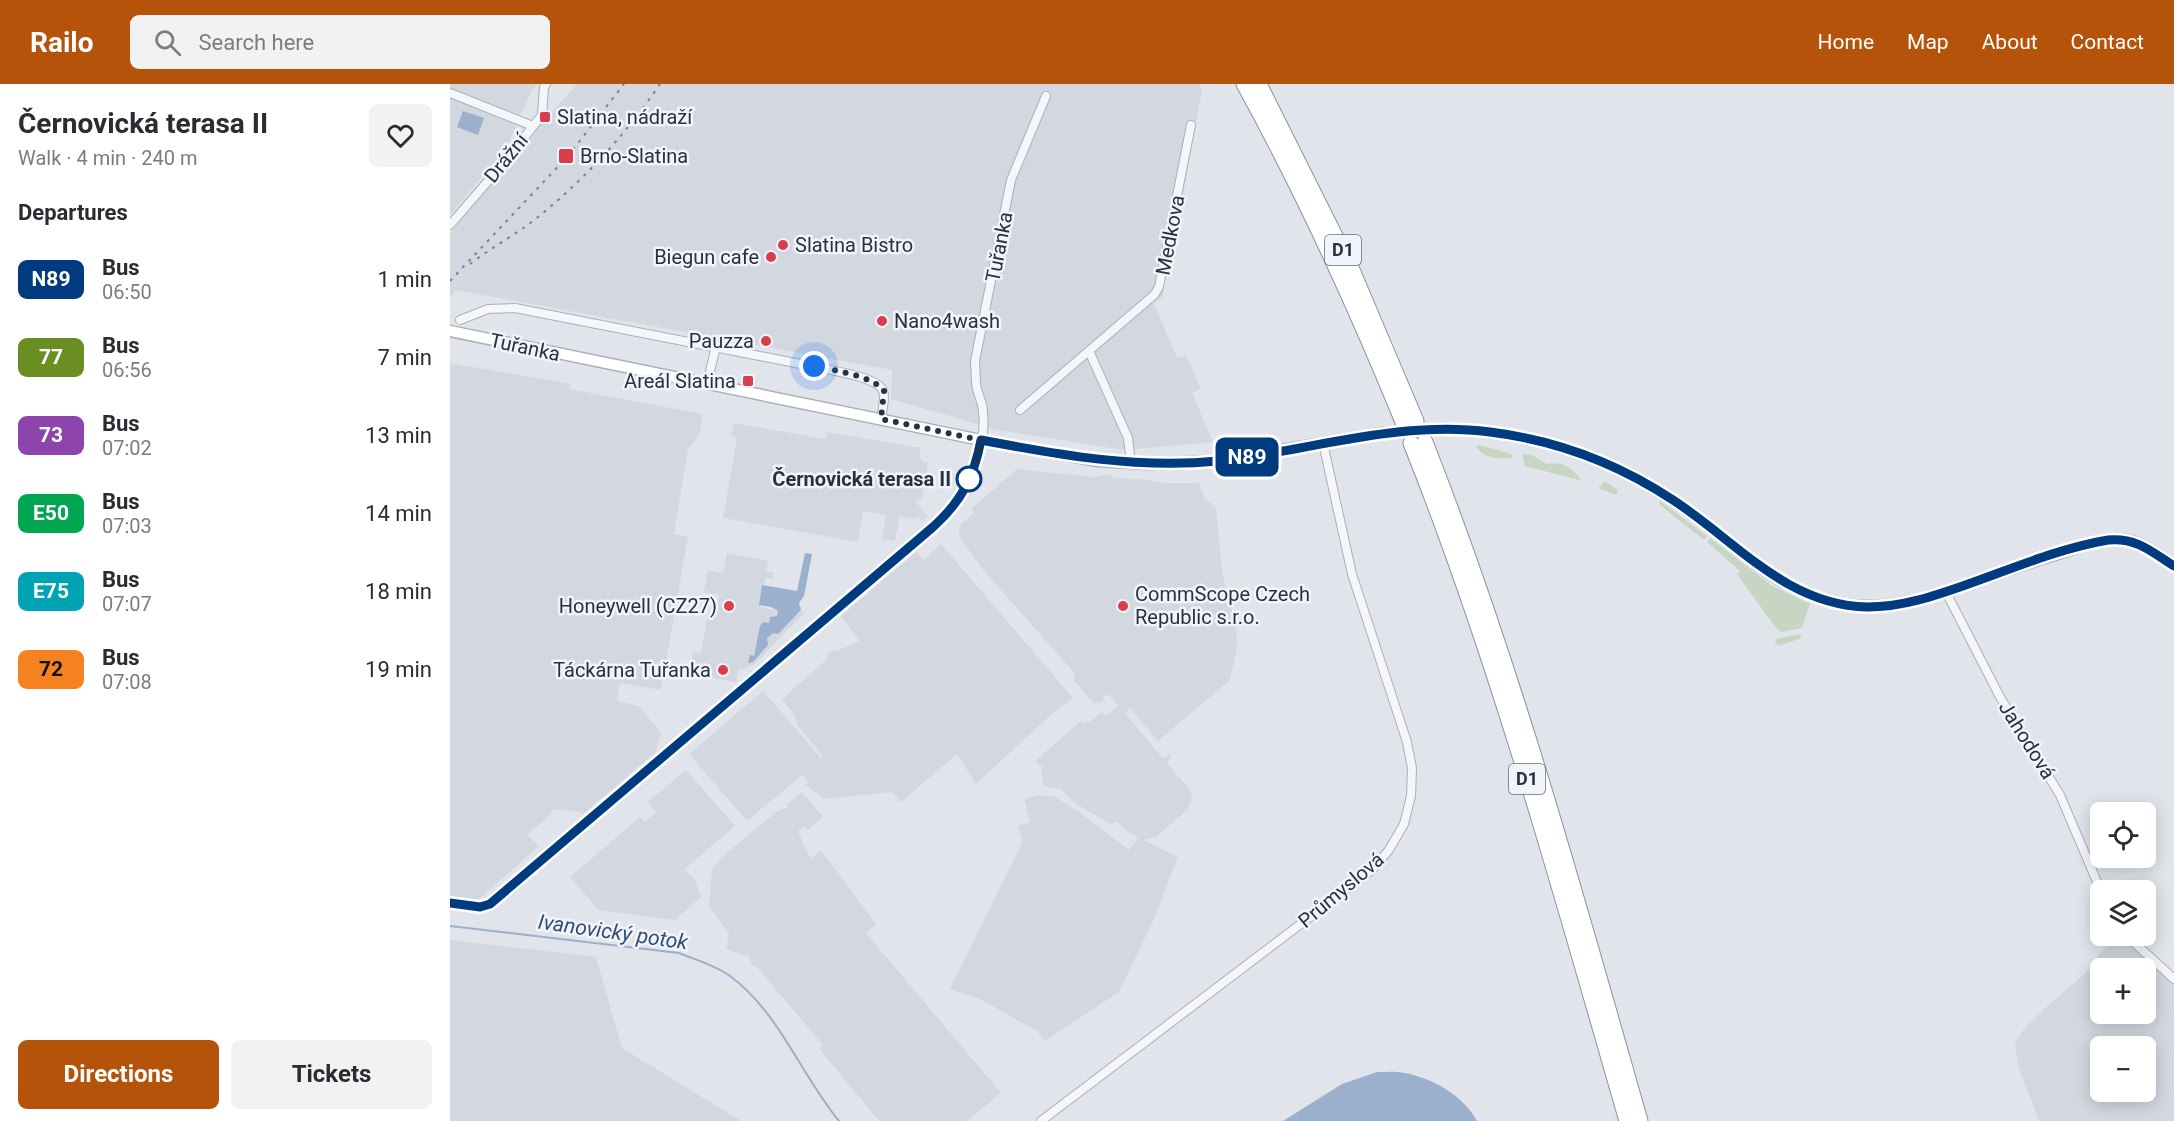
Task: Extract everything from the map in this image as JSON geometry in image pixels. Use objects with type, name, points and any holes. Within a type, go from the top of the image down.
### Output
[{"type":"highway","name":"D1","points":[[1245,84],[1322,237],[1410,422],[1352,270],[1259,84]]},
{"type":"highway","name":"D1","points":[[1627,1121],[1528,782],[1418,443],[1477,582],[1538,768],[1640,1121]]},
{"type":"street","name":"Drážní","points":[[450,225],[542,115],[546,84]]},
{"type":"street","points":[[450,93],[533,126]]},
{"type":"street","name":"Tuřanka","points":[[450,903],[480,907],[490,904],[952,509],[976,464],[981,440],[984,414],[976,381],[975,362],[1011,180],[1046,96]]},
{"type":"street","name":"Medkova","points":[[1020,410],[1154,295],[1160,287],[1191,125]]},
{"type":"street","name":"Tuřanka","points":[[460,320],[488,309],[515,308],[826,369],[874,382],[884,391],[881,419]]},
{"type":"street","name":"Tuřanka","points":[[450,331],[981,440]]},
{"type":"street","points":[[707,384],[716,346]]},
{"type":"street","points":[[1089,351],[1128,438],[1131,463]]},
{"type":"street","points":[[981,440],[1084,459],[1131,463],[1215,461],[1383,433],[1443,429],[1490,432],[1545,442],[1616,468],[1676,502],[1781,582],[1821,599],[1851,606],[1887,606],[1912,602],[2043,558],[2108,540],[2121,539],[2136,542],[2174,566]]},
{"type":"street","name":"Průmyslová","points":[[1041,1121],[1372,870],[1392,846],[1404,824],[1412,788],[1409,749],[1360,602],[1343,540],[1323,443]]},
{"type":"street","name":"Jahodová","points":[[1946,592],[2000,697],[2060,795],[2096,880]]},
{"type":"street","points":[[2138,946],[2174,980]]},
{"type":"shaded area","points":[[450,84],[537,84],[531,92],[507,147],[450,215]]},
{"type":"shaded area","points":[[577,84],[1199,84],[1202,91],[1169,269],[1164,275],[1163,296],[1154,304],[1177,358],[1186,355],[1201,389],[1192,393],[1213,442],[1124,450],[997,430],[891,399],[892,370],[455,290],[450,298],[450,233],[530,136]]},
{"type":"shaded area","points":[[450,363],[571,384],[569,389],[703,414],[699,435],[688,449],[674,534],[688,537],[661,690],[620,683],[617,701],[639,706],[661,733],[655,753],[583,814],[552,809],[551,814],[527,835],[539,846],[478,900],[450,896]]},
{"type":"shaded area","points":[[734,423],[825,439],[827,432],[921,448],[919,456],[923,462],[928,463],[921,501],[916,500],[916,502],[928,517],[921,520],[919,516],[912,519],[900,516],[895,541],[882,539],[886,515],[863,511],[858,542],[723,518],[737,438],[731,436]]},
{"type":"shaded area","points":[[1017,469],[1093,477],[1108,474],[1115,478],[1165,483],[1199,483],[1204,497],[1216,508],[1222,572],[1236,626],[1237,647],[1230,680],[1158,741],[1130,708],[1125,713],[1162,757],[1166,758],[1170,754],[1167,763],[1189,789],[1192,797],[1188,809],[1156,837],[1143,840],[1178,857],[1153,921],[1119,992],[1045,1041],[1037,1031],[982,1000],[950,989],[1021,845],[1018,826],[1030,822],[1024,799],[1038,795],[1056,797],[1129,850],[1138,838],[1124,829],[1117,821],[1112,825],[1083,808],[1061,789],[1044,786],[1041,771],[1043,768],[1035,761],[1081,721],[1084,724],[1088,721],[1089,723],[1102,712],[1106,716],[1118,706],[1108,694],[1100,703],[1098,701],[1094,704],[1073,679],[1076,675],[985,572],[959,537],[961,524],[974,513],[971,509]]},
{"type":"shaded area","points":[[941,544],[1073,698],[1054,712],[976,784],[957,754],[901,802],[892,792],[825,799],[805,785],[808,782],[802,775],[747,821],[689,754],[763,691],[821,758],[823,756],[798,726],[794,714],[782,699],[826,660],[829,652],[860,641],[841,616],[916,552],[924,560]]},
{"type":"shaded area","name":"Honeywell (CZ27)","points":[[727,553],[768,561],[766,571],[774,573],[772,579],[765,578],[760,607],[798,615],[800,611],[805,612],[756,663],[744,670],[738,669],[736,682],[689,674],[693,652],[701,653],[708,612],[716,613],[719,595],[704,592],[708,570],[723,573]]},
{"type":"shaded area","points":[[686,770],[735,826],[685,869],[697,883],[698,891],[702,896],[675,920],[598,910],[570,877],[640,817],[645,822],[656,812],[648,802]]},
{"type":"shaded area","points":[[802,792],[823,817],[808,830],[804,827],[798,831],[808,854],[812,858],[820,851],[830,862],[876,924],[866,933],[1001,1093],[967,1121],[879,1121],[819,1049],[823,1045],[755,965],[753,967],[749,957],[726,949],[729,933],[709,906],[712,869],[723,856],[776,812],[785,808],[789,809],[786,805]]},
{"type":"shaded area","points":[[450,940],[596,957],[622,1048],[741,1121],[450,1121]]},
{"type":"shaded area","points":[[2109,946],[2138,946],[2151,958],[2097,958]]},
{"type":"shaded area","points":[[2156,963],[2174,979],[2174,1121],[2039,1121],[2018,1066],[2015,1046],[2016,1040],[2024,1029],[2090,969],[2090,1024],[2156,1024]]},
{"type":"green space","points":[[1479,445],[1511,454],[1513,458],[1488,456],[1476,447]]},
{"type":"green space","points":[[1522,454],[1532,455],[1547,464],[1558,463],[1566,466],[1580,478],[1579,480],[1525,466]]},
{"type":"green space","points":[[1605,481],[1618,490],[1616,495],[1598,488]]},
{"type":"green space","points":[[1660,501],[1707,536],[1704,540],[1660,505]]},
{"type":"green space","points":[[1710,538],[1771,585],[1810,604],[1802,628],[1781,632],[1776,628],[1737,574],[1740,571],[1707,542]]},
{"type":"green space","points":[[1800,634],[1802,638],[1778,646],[1775,643],[1776,639]]},
{"type":"water","points":[[463,111],[484,118],[478,135],[457,127]]},
{"type":"water","points":[[805,553],[812,554],[804,596],[799,603],[801,610],[778,634],[773,633],[767,638],[768,645],[753,662],[748,663],[750,655],[754,656],[760,626],[763,622],[769,623],[770,617],[777,616],[778,611],[759,605],[762,585],[797,591]]},
{"type":"water","points":[[1377,1072],[1405,1073],[1426,1079],[1456,1096],[1477,1121],[1283,1121],[1342,1084]]},
{"type":"waterway","name":"Ivanovický potok","points":[[450,926],[679,953],[718,969],[730,976],[762,1007],[839,1121]]},
{"type":"railway","points":[[450,281],[568,156],[624,84]]},
{"type":"railway","points":[[470,264],[530,223],[589,171],[619,138],[660,84]]},
{"type":"bus line","name":"N89","points":[[450,903],[488,906],[946,516],[963,492],[976,464],[981,440],[1084,459],[1166,464],[1232,459],[1398,431],[1469,429],[1511,435],[1574,451],[1644,482],[1699,518],[1781,582],[1815,597],[1851,606],[1887,606],[1912,602],[2032,562],[2108,540],[2121,539],[2136,542],[2174,566]]},
{"type":"place","name":"Slatina, nádraží","points":[[545,117]]},
{"type":"place","name":"Brno-Slatina","points":[[566,156]]},
{"type":"place","name":"Slatina Bistro","points":[[783,245]]},
{"type":"place","name":"Biegun cafe","points":[[771,257]]},
{"type":"place","name":"Nano4wash","points":[[882,321]]},
{"type":"place","name":"Pauzza","points":[[766,341]]},
{"type":"place","name":"Areál Slatina","points":[[748,381]]},
{"type":"place","name":"Černovická terasa II","points":[[969,479]]},
{"type":"place","name":"Honeywell (CZ27)","points":[[729,606]]},
{"type":"place","name":"CommScope Czech Republic s.r.o.","points":[[1123,606]]},
{"type":"place","name":"Táckárna Tuřanka","points":[[723,670]]},
{"type":"route","points":[[814,366],[867,379],[879,385],[884,391],[881,419],[981,440],[976,464],[969,479]]}]
